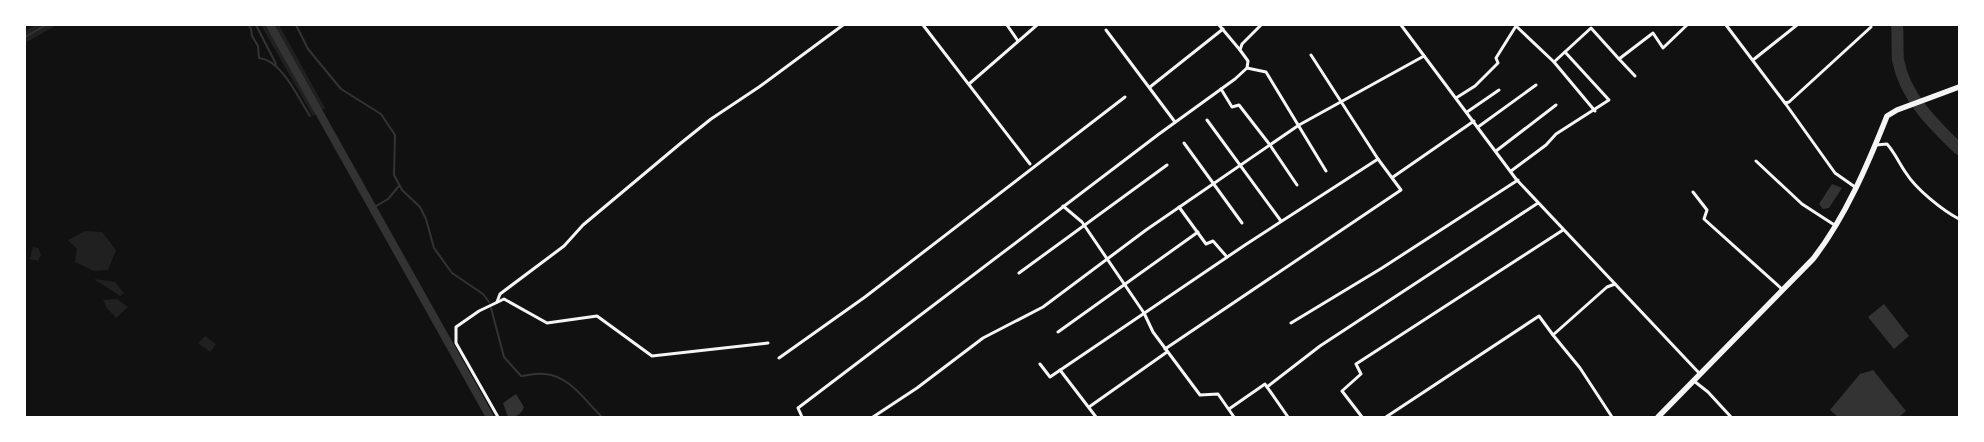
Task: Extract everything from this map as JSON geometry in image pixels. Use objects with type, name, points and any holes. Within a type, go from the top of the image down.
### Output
[{"type":"main road","points":[[1658,417],[1813,259],[1829,238],[1875,145],[1886,116],[1897,110],[1959,87]]},
{"type":"street","points":[[497,302],[500,294],[564,246],[583,225],[681,143],[711,119],[759,88],[843,25]]},
{"type":"street","points":[[923,25],[1030,164]]},
{"type":"street","points":[[1007,25],[1018,42]]},
{"type":"street","points":[[969,84],[1037,25]]},
{"type":"street","points":[[802,417],[798,408],[1063,206],[1235,79],[1247,68],[1248,61],[1220,25]]},
{"type":"street","points":[[1240,50],[1242,44],[1261,25]]},
{"type":"street","points":[[1401,25],[1518,180],[1641,314],[1700,375]]},
{"type":"street","points":[[1456,98],[1476,86],[1498,63],[1496,58],[1516,25],[1554,62],[1594,111]]},
{"type":"street","points":[[1619,59],[1653,33],[1663,48],[1687,25]]},
{"type":"street","points":[[1726,25],[1785,102],[1835,173],[1854,187]]},
{"type":"street","points":[[1753,60],[1797,25]]},
{"type":"street","points":[[1785,102],[1789,102],[1870,26]]},
{"type":"street","points":[[1554,62],[1591,28],[1635,76]]},
{"type":"street","points":[[1150,87],[1223,29]]},
{"type":"street","points":[[1106,30],[1175,122]]},
{"type":"street","points":[[1511,171],[1546,145],[1556,134],[1609,100],[1565,52]]},
{"type":"street","points":[[1089,407],[1166,350],[1401,190],[1378,159],[1311,55]]},
{"type":"street","points":[[873,417],[917,388],[983,338],[1043,307],[1213,182],[1298,125],[1424,56]]},
{"type":"street","points":[[1247,68],[1266,72],[1326,171]]},
{"type":"street","points":[[1478,127],[1536,84]]},
{"type":"street","points":[[1221,89],[1232,107],[1239,105],[1270,145],[1297,185]]},
{"type":"street","points":[[1467,112],[1499,90]]},
{"type":"street","points":[[779,358],[866,297],[1125,97]]},
{"type":"street","points":[[1496,151],[1556,105]]},
{"type":"street","points":[[1207,120],[1281,221]]},
{"type":"street","points":[[1393,177],[1474,121]]},
{"type":"street","points":[[1184,143],[1242,223]]},
{"type":"street","points":[[1875,145],[1887,144],[1896,154],[1906,173],[1917,187],[1959,219]]},
{"type":"street","points":[[1040,364],[1050,376],[1060,370],[1281,221],[1378,159]]},
{"type":"street","points":[[1756,161],[1802,204],[1836,226]]},
{"type":"street","points":[[1020,272],[1167,165]]},
{"type":"street","points":[[1291,323],[1382,268],[1518,180]]},
{"type":"street","points":[[1693,192],[1707,210],[1704,219],[1783,290]]},
{"type":"street","points":[[1267,387],[1320,346],[1538,203]]},
{"type":"street","points":[[1063,206],[1084,226],[1144,313],[1153,332],[1200,395],[1218,394],[1234,417]]},
{"type":"street","points":[[1178,207],[1206,244],[1212,241],[1227,257]]},
{"type":"street","points":[[1362,417],[1342,391],[1361,374],[1356,364],[1563,230]]},
{"type":"street","points":[[1058,332],[1124,283],[1198,232]]},
{"type":"street","points":[[1553,334],[1607,287],[1615,284]]},
{"type":"street","points":[[498,417],[456,343],[456,327],[479,311],[504,300],[546,323],[597,316],[652,356],[768,343]]},
{"type":"street","points":[[1386,417],[1539,316],[1580,368],[1612,417]]},
{"type":"street","points":[[1060,370],[1096,417]]},
{"type":"street","points":[[1694,381],[1708,392],[1731,417]]},
{"type":"street","points":[[1229,409],[1265,384],[1288,417]]},
{"type":"shaded area","points":[[35,25],[57,25],[25,43],[25,31]]},
{"type":"shaded area","points":[[261,25],[279,25],[325,108],[313,116]]},
{"type":"shaded area","points":[[1832,184],[1842,188],[1829,208],[1823,209],[1819,204]]},
{"type":"shaded area","points":[[85,231],[102,232],[116,250],[108,270],[94,271],[75,262],[77,249],[68,240]]},
{"type":"shaded area","points":[[33,247],[38,248],[41,255],[38,261],[30,259]]},
{"type":"shaded area","points":[[94,279],[115,282],[124,293],[120,296]]},
{"type":"shaded area","points":[[117,299],[128,307],[116,318],[103,300]]},
{"type":"shaded area","points":[[1884,304],[1909,336],[1894,349],[1868,317]]},
{"type":"shaded area","points":[[205,336],[216,344],[210,352],[198,343]]},
{"type":"shaded area","points":[[1873,370],[1906,411],[1899,417],[1838,417],[1830,410],[1860,374]]},
{"type":"shaded area","points":[[516,394],[524,407],[518,415],[508,417],[503,403]]},
{"type":"waterway","points":[[25,37],[46,25]]},
{"type":"waterway","points":[[249,25],[252,36],[258,46],[259,58],[267,60],[282,72],[310,116]]},
{"type":"waterway","points":[[256,25],[276,64]]},
{"type":"waterway","points":[[270,25],[490,417]]},
{"type":"waterway","points":[[296,25],[308,49],[341,89],[381,114],[395,135],[394,175],[402,190],[420,207],[426,219],[434,248],[452,273],[483,294],[489,302]]},
{"type":"waterway","points":[[1897,25],[1898,60],[1907,86],[1930,120],[1959,149]]},
{"type":"waterway","points":[[373,208],[388,199],[399,186]]},
{"type":"waterway","points":[[491,308],[504,357],[521,376],[542,374],[562,379],[570,384],[602,417]]}]
